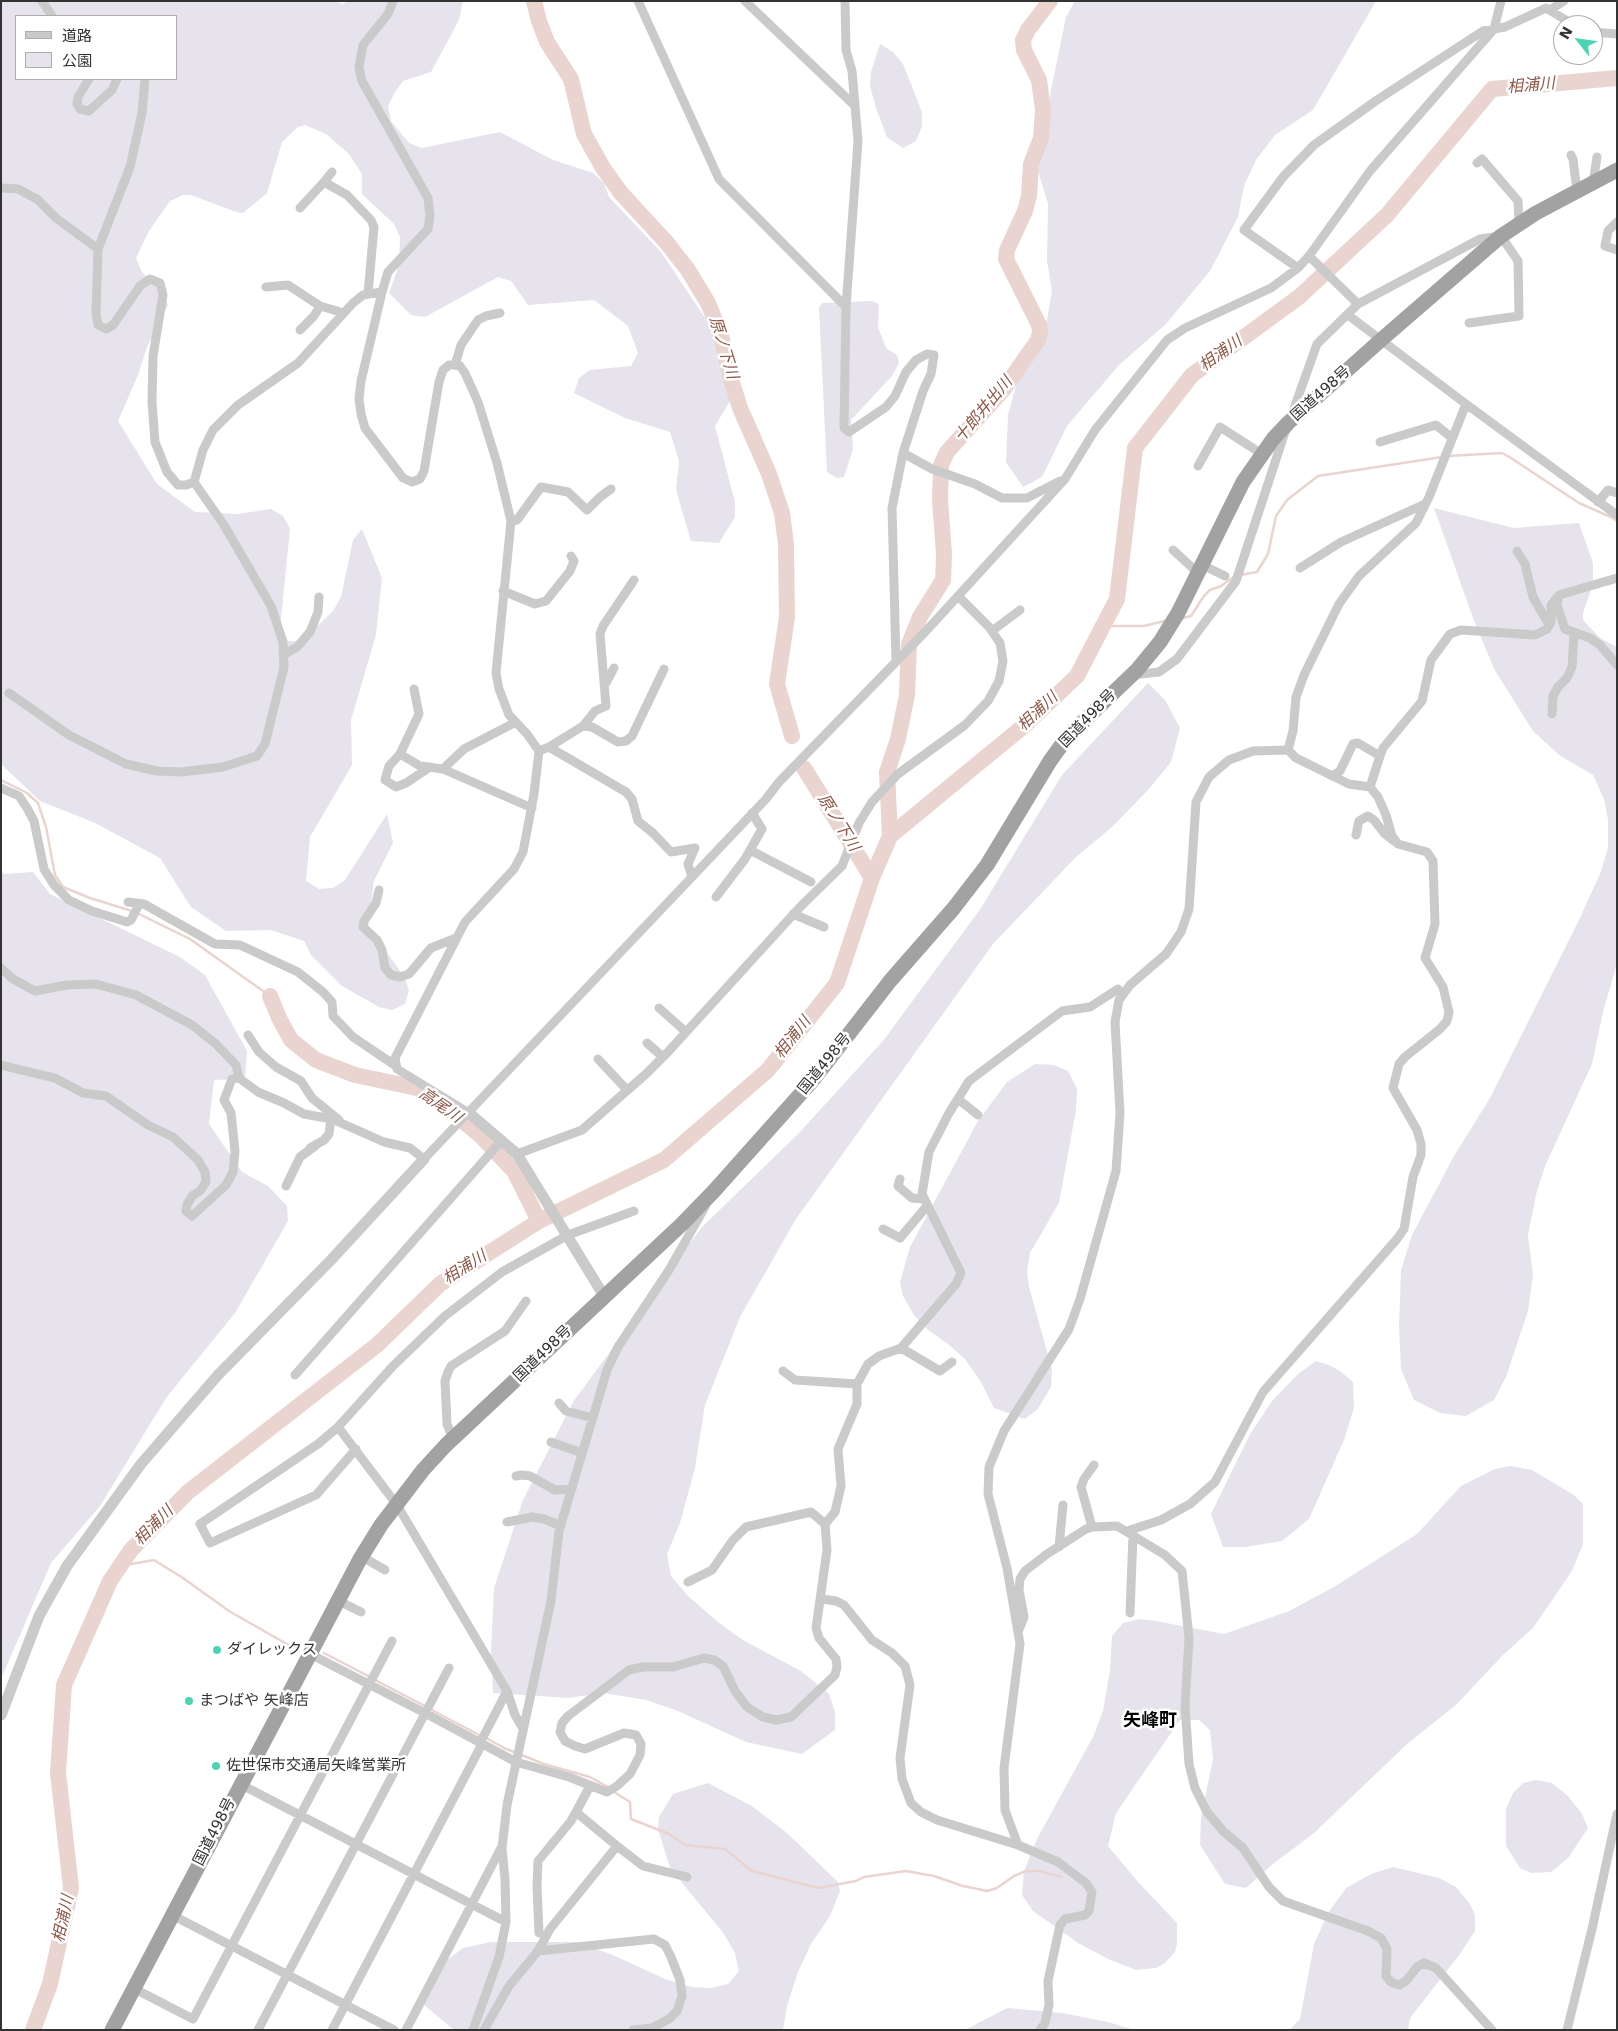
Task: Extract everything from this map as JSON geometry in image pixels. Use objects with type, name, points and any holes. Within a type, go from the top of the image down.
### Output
[{"type":"highway","name":"国道498号","points":[[112,2030],[361,1556],[423,1470],[453,1439],[682,1224],[813,1080],[890,981],[953,909],[987,865],[1050,761],[1068,736],[1132,675],[1164,636],[1178,613],[1242,482],[1288,423],[1501,236],[1577,191],[1617,170]]},
{"type":"street","points":[[42,1],[51,15]]},
{"type":"street","points":[[393,1],[388,14],[363,45],[359,67],[362,81],[428,198],[430,216],[428,229],[388,272],[361,382],[359,398],[361,414],[365,428],[403,478],[412,482],[420,478],[424,472],[439,382],[443,370],[449,365],[455,365],[460,366],[465,373],[478,402],[497,463],[511,521],[496,673],[498,689],[509,715],[538,751],[539,761],[523,852],[514,869],[465,922],[395,1058],[396,1066]]},
{"type":"street","points":[[638,1],[719,178],[846,307]]},
{"type":"street","points":[[745,1],[854,105]]},
{"type":"street","points":[[845,1],[846,50],[852,71],[858,141],[846,307],[844,428],[849,432],[886,407],[906,372],[916,360],[927,354],[934,355],[930,374],[903,453],[892,508],[896,660]]},
{"type":"street","points":[[1,1715],[39,1616],[67,1566],[142,1464],[218,1374],[331,1260],[424,1159],[752,814],[779,782],[926,631],[1065,479],[1095,430],[1167,340],[1185,328],[1271,288],[1311,258],[1370,171],[1494,29],[1500,1]]},
{"type":"street","points":[[1550,10],[1564,1]]},
{"type":"street","points":[[1298,268],[1244,230],[1283,177],[1314,145],[1369,106],[1484,31],[1505,27],[1546,8],[1558,15]]},
{"type":"street","points":[[1603,33],[1617,34]]},
{"type":"street","points":[[88,80],[78,97],[77,104],[80,109],[89,111],[112,90],[117,80]]},
{"type":"street","points":[[145,80],[142,113],[130,167],[98,249],[96,312],[98,325],[106,329],[113,325],[140,286],[150,278],[160,282],[163,295],[153,356],[152,393],[155,442],[168,472],[178,485],[186,486],[194,482],[203,450],[212,430],[238,405],[298,363],[363,295],[382,292]]},
{"type":"street","points":[[1571,155],[1577,191]]},
{"type":"street","points":[[1592,183],[1597,157]]},
{"type":"street","points":[[1476,163],[1482,159],[1518,201],[1519,224]]},
{"type":"street","points":[[300,208],[332,172]]},
{"type":"street","points":[[324,182],[347,195],[371,220],[374,226],[368,294]]},
{"type":"street","points":[[1,188],[18,189],[38,199],[56,218],[98,249]]},
{"type":"street","points":[[1617,222],[1608,231],[1605,246],[1617,250]]},
{"type":"street","points":[[1132,675],[1159,672],[1177,659],[1236,581],[1288,423],[1317,344],[1358,304],[1480,239],[1501,236],[1518,261],[1519,316],[1469,323]]},
{"type":"street","points":[[1311,258],[1358,304]]},
{"type":"street","points":[[266,287],[288,285],[320,306],[344,313]]},
{"type":"street","points":[[300,330],[314,316],[320,306]]},
{"type":"street","points":[[455,365],[461,345],[478,320],[500,313]]},
{"type":"street","points":[[1349,314],[1466,404],[1617,515]]},
{"type":"street","points":[[1288,750],[1296,698],[1304,675],[1339,604],[1359,576],[1416,523],[1426,504],[1466,404]]},
{"type":"street","points":[[1380,442],[1388,436],[1436,425],[1452,438]]},
{"type":"street","points":[[1198,466],[1220,427],[1262,454]]},
{"type":"street","points":[[903,453],[932,469],[975,484],[1002,498],[1027,498],[1065,479]]},
{"type":"street","points":[[9,693],[69,735],[126,764],[157,771],[180,772],[223,767],[257,756],[265,744],[284,668],[283,642],[271,606],[224,525],[194,482]]},
{"type":"street","points":[[511,521],[518,520],[542,487],[568,492],[587,510],[611,489]]},
{"type":"street","points":[[1598,502],[1608,490],[1617,493]]},
{"type":"street","points":[[1300,568],[1340,542],[1426,504]]},
{"type":"street","points":[[1173,550],[1200,569],[1224,576]]},
{"type":"street","points":[[1517,551],[1525,564],[1533,597],[1549,625]]},
{"type":"street","points":[[503,591],[536,604],[546,601],[570,571],[574,561],[571,556]]},
{"type":"street","points":[[1370,787],[1383,748],[1422,701],[1431,660],[1450,634],[1461,630],[1535,635],[1547,629],[1551,622],[1551,605],[1559,595],[1617,578]]},
{"type":"street","points":[[538,751],[549,747],[583,726],[595,711],[606,706],[600,634],[603,626],[634,580]]},
{"type":"street","points":[[1559,595],[1557,605],[1565,629],[1590,638],[1600,645],[1617,665]]},
{"type":"street","points":[[517,1154],[582,1130],[663,1057],[794,914],[842,866],[859,823],[872,802],[898,774],[965,724],[988,701],[999,681],[1003,661],[1000,643],[992,631],[958,596]]},
{"type":"street","points":[[283,655],[296,647],[310,632],[318,612],[319,598]]},
{"type":"street","points":[[992,631],[1020,610]]},
{"type":"street","points":[[1552,714],[1553,696],[1558,687],[1567,678],[1572,667],[1574,633]]},
{"type":"street","points":[[605,683],[614,668]]},
{"type":"street","points":[[583,726],[592,728],[618,742],[626,741],[632,736],[664,669]]},
{"type":"street","points":[[414,689],[420,714],[400,754],[390,766],[386,780],[396,787],[406,783],[430,767]]},
{"type":"street","points":[[443,768],[464,749],[516,722]]},
{"type":"street","points":[[1332,776],[1340,771],[1353,744],[1358,743],[1380,756]]},
{"type":"street","points":[[549,747],[626,792],[632,799],[638,821],[653,833],[670,852],[695,848],[688,864],[692,877]]},
{"type":"street","points":[[1018,1845],[1005,1810],[1004,1768],[1020,1644],[1007,1568],[988,1494],[989,1467],[1004,1431],[1069,1329],[1080,1299],[1114,1180],[1120,1113],[1115,1022],[1119,1000],[1130,985],[1166,954],[1181,932],[1188,909],[1196,802],[1209,777],[1229,760],[1253,751],[1288,750],[1296,758],[1349,784],[1370,787],[1378,797],[1392,836],[1397,843]]},
{"type":"street","points":[[400,754],[420,766],[443,768],[532,808]]},
{"type":"street","points":[[1,788],[19,796],[27,808],[34,821],[44,869],[54,885],[69,900],[92,911],[126,922],[132,918],[138,905]]},
{"type":"street","points":[[716,897],[750,850],[762,829],[752,814]]},
{"type":"street","points":[[1130,1533],[1161,1520],[1190,1504],[1215,1482],[1263,1392],[1404,1229],[1413,1177],[1421,1155],[1421,1144],[1417,1130],[1394,1088],[1394,1080],[1399,1064],[1440,1029],[1447,1021],[1450,1012],[1443,987],[1425,958],[1435,924],[1433,861],[1427,852],[1397,843],[1384,833],[1374,820],[1368,816],[1363,817],[1359,821],[1356,835]]},
{"type":"street","points":[[750,850],[812,882]]},
{"type":"street","points":[[379,890],[376,903],[364,922],[363,927],[378,940],[385,968],[391,975],[400,977],[409,974],[431,948],[456,938]]},
{"type":"street","points":[[128,902],[138,905],[144,904],[215,944],[240,945],[298,972],[323,992],[332,1002],[332,1016],[353,1037],[517,1154],[604,1296]]},
{"type":"street","points":[[794,914],[824,928]]},
{"type":"street","points":[[1,968],[13,979],[35,991],[68,985],[96,984],[136,995],[192,1025],[216,1044],[236,1065],[239,1078],[258,1092],[304,1114],[331,1119],[384,1142],[410,1148],[424,1159]]},
{"type":"street","points":[[310,1654],[425,1712],[516,1761],[607,1792],[630,1774],[640,1755],[641,1744],[636,1735],[624,1733],[585,1749],[565,1741],[560,1732],[562,1723],[568,1716],[629,1670],[643,1667],[673,1667],[704,1658],[714,1660],[723,1666],[735,1691],[747,1707],[763,1717],[776,1720],[792,1717],[835,1675],[837,1667],[836,1659],[819,1638],[816,1628],[822,1599],[827,1550],[825,1524],[835,1512],[841,1486],[838,1449],[857,1404],[857,1384],[868,1364],[879,1356],[902,1348],[956,1284],[961,1273],[922,1194],[929,1152],[968,1081],[1062,1011],[1090,1007],[1118,989]]},
{"type":"street","points":[[659,1008],[686,1032]]},
{"type":"street","points":[[248,1035],[259,1052],[276,1066],[301,1081],[312,1098],[343,1123]]},
{"type":"street","points":[[646,1043],[663,1057]]},
{"type":"street","points":[[598,1059],[627,1090]]},
{"type":"street","points":[[1,1065],[55,1078],[83,1093],[106,1096],[148,1125],[173,1138],[198,1160],[205,1172],[206,1182],[200,1191],[192,1196],[187,1205],[186,1212],[192,1216],[226,1185],[233,1172],[235,1151],[231,1113],[224,1100],[232,1080],[239,1078]]},
{"type":"street","points":[[958,1099],[978,1115]]},
{"type":"street","points":[[286,1186],[300,1157],[329,1134],[331,1119]]},
{"type":"street","points":[[295,1375],[500,1143]]},
{"type":"street","points":[[300,1151],[315,1146]]},
{"type":"street","points":[[900,1180],[898,1186],[912,1198],[926,1203]]},
{"type":"street","points":[[473,2030],[499,1958],[506,1922],[502,1848],[507,1805],[522,1728],[551,1601],[561,1526],[607,1370],[618,1347],[670,1270],[714,1191]]},
{"type":"street","points":[[883,1229],[900,1238],[926,1203]]},
{"type":"street","points":[[356,1449],[316,1495],[210,1544],[200,1524],[288,1466],[338,1427],[393,1366],[445,1316],[502,1272],[566,1232],[634,1212]]},
{"type":"street","points":[[453,1439],[447,1424],[445,1382],[451,1366],[505,1331],[526,1301]]},
{"type":"street","points":[[902,1348],[940,1371],[952,1362]]},
{"type":"street","points":[[783,1371],[795,1380],[857,1384]]},
{"type":"street","points":[[559,1403],[566,1411],[593,1418]]},
{"type":"street","points":[[338,1427],[396,1505],[507,1691],[515,1716],[522,1728]]},
{"type":"street","points":[[551,1442],[582,1453]]},
{"type":"street","points":[[1092,1527],[1082,1487],[1084,1479],[1094,1465]]},
{"type":"street","points":[[516,1476],[522,1474],[530,1476],[555,1490],[572,1489]]},
{"type":"street","points":[[1059,1547],[1063,1505]]},
{"type":"street","points":[[688,1582],[712,1570],[733,1540],[746,1527],[811,1512],[825,1524]]},
{"type":"street","points":[[507,1522],[532,1517],[544,1519],[561,1526]]},
{"type":"street","points":[[1018,1632],[1024,1617],[1019,1590],[1020,1580],[1025,1571],[1092,1527],[1117,1526],[1165,1555],[1182,1571],[1190,1638],[1185,1706],[1189,1764],[1195,1788],[1207,1812],[1223,1831],[1243,1848],[1269,1887],[1282,1901],[1368,1931],[1381,1938],[1388,1949],[1386,1976],[1391,1982],[1399,1985],[1406,1981],[1417,1967],[1424,1963],[1436,1968],[1492,2030]]},
{"type":"street","points":[[1130,1533],[1130,1613]]},
{"type":"street","points":[[361,1556],[385,1570]]},
{"type":"street","points":[[822,1599],[836,1600],[844,1605],[872,1640],[892,1653],[905,1666],[910,1685],[900,1758],[902,1779],[911,1803],[921,1812],[938,1820],[1018,1845],[1058,1862],[1086,1883],[1092,1892],[1090,1911],[1065,1919],[1060,1925],[1048,1981],[1049,2005],[1045,2022],[1040,2030]]},
{"type":"street","points":[[337,1600],[362,1612]]},
{"type":"street","points":[[133,1988],[193,2019],[392,1641]]},
{"type":"street","points":[[258,2030],[449,1668]]},
{"type":"street","points":[[332,2030],[414,1875],[507,1691]]},
{"type":"street","points":[[240,1784],[506,1922]]},
{"type":"street","points":[[539,1933],[538,1861],[571,1821],[590,1786]]},
{"type":"street","points":[[576,1812],[643,1866],[687,1877]]},
{"type":"street","points":[[1567,2030],[1613,1847],[1617,1814]]},
{"type":"street","points":[[484,2030],[509,1986],[538,1951],[550,1929],[617,1846]]},
{"type":"street","points":[[406,2030],[502,1848]]},
{"type":"street","points":[[537,1897],[547,1896]]},
{"type":"street","points":[[172,1914],[393,2029]]},
{"type":"street","points":[[538,1951],[654,1939],[665,1945],[680,1980],[682,1996],[677,2011],[669,2019],[652,2028],[633,2030]]},
{"type":"green space","points":[[1,1],[334,1],[343,4],[348,1],[463,1],[459,20],[431,72],[403,81],[395,92],[388,106],[391,121],[409,143],[422,148],[500,132],[553,160],[593,173],[604,183],[609,197],[661,252],[723,345],[730,401],[715,426],[735,502],[735,517],[719,543],[691,541],[676,490],[679,461],[670,432],[625,418],[574,393],[579,378],[590,370],[631,366],[638,353],[628,326],[594,300],[528,305],[511,281],[498,277],[425,317],[411,315],[389,293],[399,265],[400,237],[394,224],[362,194],[362,174],[349,154],[326,134],[305,125],[298,127],[282,142],[267,193],[243,213],[191,195],[183,195],[170,201],[149,231],[136,258],[142,272],[162,291],[168,305],[147,347],[138,375],[118,421],[157,484],[195,512],[238,514],[271,509],[283,516],[290,529],[280,629],[287,641],[302,641],[333,611],[341,597],[353,540],[362,529],[382,578],[376,635],[351,720],[352,765],[310,837],[306,881],[319,889],[333,888],[345,880],[387,814],[393,843],[374,881],[368,927],[404,976],[409,990],[405,1004],[392,1010],[379,1007],[342,986],[311,955],[304,941],[271,930],[226,931],[191,907],[160,858],[95,823],[40,801],[1,764]]},
{"type":"green space","points":[[1075,1],[1376,1],[1313,110],[1275,135],[1256,160],[1244,186],[1238,217],[1210,271],[1166,324],[1119,365],[1067,426],[1042,477],[1023,487],[1006,462],[1008,415],[1016,386],[1047,320],[1052,291],[1047,261],[1048,204],[1036,164],[1066,17]]},
{"type":"green space","points":[[880,44],[893,52],[903,64],[922,112],[922,126],[916,141],[903,148],[887,137],[870,86],[871,72]]},
{"type":"green space","points":[[872,301],[879,304],[878,327],[886,348],[897,355],[899,363],[892,376],[851,420],[853,449],[844,477],[837,478],[827,472],[819,308],[822,303]]},
{"type":"green space","points":[[1434,508],[1514,528],[1579,523],[1593,563],[1593,584],[1583,613],[1583,620],[1600,638],[1617,647],[1617,964],[1604,1008],[1592,1064],[1545,1166],[1537,1191],[1528,1235],[1533,1275],[1528,1311],[1506,1377],[1494,1400],[1466,1416],[1440,1413],[1414,1400],[1401,1369],[1399,1327],[1401,1270],[1412,1235],[1454,1156],[1490,1098],[1579,920],[1600,874],[1608,848],[1608,820],[1604,799],[1593,775],[1559,755],[1533,731],[1494,669],[1473,618]]},
{"type":"green space","points":[[1148,683],[1165,700],[1180,728],[1171,762],[1149,789],[1112,827],[1075,858],[993,944],[796,1219],[740,1317],[705,1405],[695,1468],[680,1523],[667,1554],[671,1576],[688,1596],[718,1622],[743,1640],[801,1671],[829,1694],[835,1712],[835,1730],[802,1754],[746,1742],[678,1711],[646,1700],[603,1693],[568,1698],[493,1693],[491,1651],[494,1588],[523,1500],[573,1402],[701,1228],[798,1134],[883,1041],[981,908],[1062,775]]},
{"type":"green space","points":[[1,872],[5,874],[33,872],[50,894],[180,957],[205,975],[247,1051],[245,1079],[214,1080],[209,1124],[242,1172],[268,1186],[287,1206],[288,1221],[235,1313],[166,1398],[100,1506],[51,1563],[1,1679]]},
{"type":"green space","points":[[1035,1064],[1054,1065],[1068,1071],[1077,1089],[1076,1110],[1059,1203],[1030,1253],[1027,1272],[1029,1287],[1052,1369],[1051,1387],[1038,1409],[1025,1419],[994,1408],[981,1382],[965,1359],[928,1330],[914,1315],[903,1296],[900,1282],[910,1247],[978,1121],[1007,1082]]},
{"type":"green space","points":[[1316,1361],[1340,1371],[1353,1382],[1354,1408],[1344,1440],[1309,1519],[1282,1541],[1245,1547],[1223,1547],[1211,1514],[1250,1434],[1272,1401],[1298,1374]]},
{"type":"green space","points":[[1510,1466],[1532,1470],[1574,1495],[1583,1504],[1583,1544],[1572,1571],[1533,1628],[1503,1655],[1457,1704],[1406,1745],[1313,1834],[1273,1864],[1246,1888],[1225,1884],[1200,1845],[1201,1817],[1213,1759],[1210,1730],[1199,1720],[1180,1720],[1116,1813],[1108,1846],[1138,1882],[1177,1923],[1175,1952],[1165,1963],[1156,1968],[1136,1970],[1108,1959],[1078,1943],[1033,1911],[1022,1895],[1024,1871],[1037,1839],[1094,1735],[1103,1711],[1110,1670],[1112,1636],[1123,1623],[1139,1619],[1224,1634],[1289,1611],[1334,1587],[1417,1534],[1461,1486],[1495,1469]]},
{"type":"green space","points":[[1536,1780],[1552,1783],[1568,1796],[1582,1814],[1588,1828],[1569,1857],[1551,1872],[1531,1873],[1520,1868],[1506,1846],[1506,1809],[1513,1793],[1523,1783]]},
{"type":"green space","points":[[708,1783],[752,1806],[787,1833],[838,1882],[840,1891],[830,1916],[811,1944],[798,1972],[787,2006],[783,2030],[454,2030],[424,2005],[424,1995],[443,1963],[463,1948],[491,1942],[576,1942],[613,1955],[665,1979],[692,1987],[711,1988],[728,1984],[739,1971],[735,1953],[724,1934],[670,1868],[658,1829],[659,1817],[673,1794]]},
{"type":"green space","points":[[1393,1867],[1439,1878],[1456,1887],[1470,1904],[1475,1915],[1475,1931],[1460,1954],[1410,2018],[1408,2030],[1289,2030],[1300,2019],[1314,1944],[1328,1913],[1346,1888],[1371,1874]]},
{"type":"green space","points":[[1007,2008],[1062,2013],[1108,2022],[1135,2030],[965,2030]]},
{"type":"waterway","name":"原ノ下川","points":[[534,1],[547,42],[571,79],[584,134],[603,168],[621,193],[667,243],[688,270],[708,303],[721,335],[740,408],[769,474],[782,513],[786,544],[787,617],[777,684],[792,736]]},
{"type":"waterway","name":"十郎井出川","points":[[890,836],[887,772],[898,739],[907,695],[909,644],[920,617],[943,580],[944,554],[940,500],[941,465],[947,452],[1003,390],[1038,340],[1040,332],[1039,325],[1006,259],[1007,250],[1025,211],[1029,196],[1031,164],[1041,138],[1043,110],[1039,80],[1024,50],[1023,40],[1028,30],[1050,1]]},
{"type":"waterway","name":"相浦川","points":[[33,2030],[50,1984],[71,1888],[58,1773],[64,1685],[110,1581],[131,1550],[188,1492],[377,1345],[440,1284],[539,1221],[664,1160],[768,1070],[837,983],[872,878],[890,836],[1025,725],[1077,676],[1117,599],[1135,448],[1192,375],[1299,297],[1387,215],[1492,89],[1617,78]]},
{"type":"waterway","points":[[1448,456],[1502,453],[1579,503],[1617,521]]},
{"type":"waterway","points":[[1240,575],[1257,572],[1268,554],[1276,516],[1287,500],[1318,476],[1442,457]]},
{"type":"waterway","points":[[1183,618],[1191,616],[1210,590],[1221,586],[1235,576]]},
{"type":"waterway","points":[[1102,626],[1144,626],[1165,621]]},
{"type":"waterway","name":"原ノ下川","points":[[804,768],[872,878]]},
{"type":"waterway","points":[[1,780],[27,793],[38,803],[46,827],[55,875],[63,887],[90,898],[132,911]]},
{"type":"waterway","points":[[137,913],[190,939],[270,996]]},
{"type":"waterway","name":"高尾川","points":[[270,996],[291,1040],[316,1060],[355,1075],[417,1088],[444,1105],[481,1136],[514,1171],[539,1221]]},
{"type":"waterway","points":[[120,1566],[154,1560],[229,1611],[299,1651]]},
{"type":"waterway","points":[[324,1653],[370,1677]]},
{"type":"waterway","points":[[375,1680],[425,1706]]},
{"type":"waterway","points":[[430,1709],[481,1736]]},
{"type":"waterway","points":[[486,1738],[504,1748],[544,1764],[590,1777],[610,1788]]},
{"type":"waterway","points":[[614,1792],[630,1802],[631,1819],[669,1834],[685,1845],[725,1849],[752,1871],[818,1888],[856,1881],[864,1877],[906,1871],[934,1876],[963,1886],[987,1891],[997,1888],[1014,1876],[1026,1871],[1039,1871],[1062,1877]]},
{"type":"place","name":"ダイレックス","points":[[217,1650]]},
{"type":"place","name":"まつばや 矢峰店","points":[[189,1701]]},
{"type":"place","name":"佐世保市交通局矢峰営業所","points":[[216,1766]]},
{"type":"district","name":"矢峰町","points":[[1150,1721]]}]
